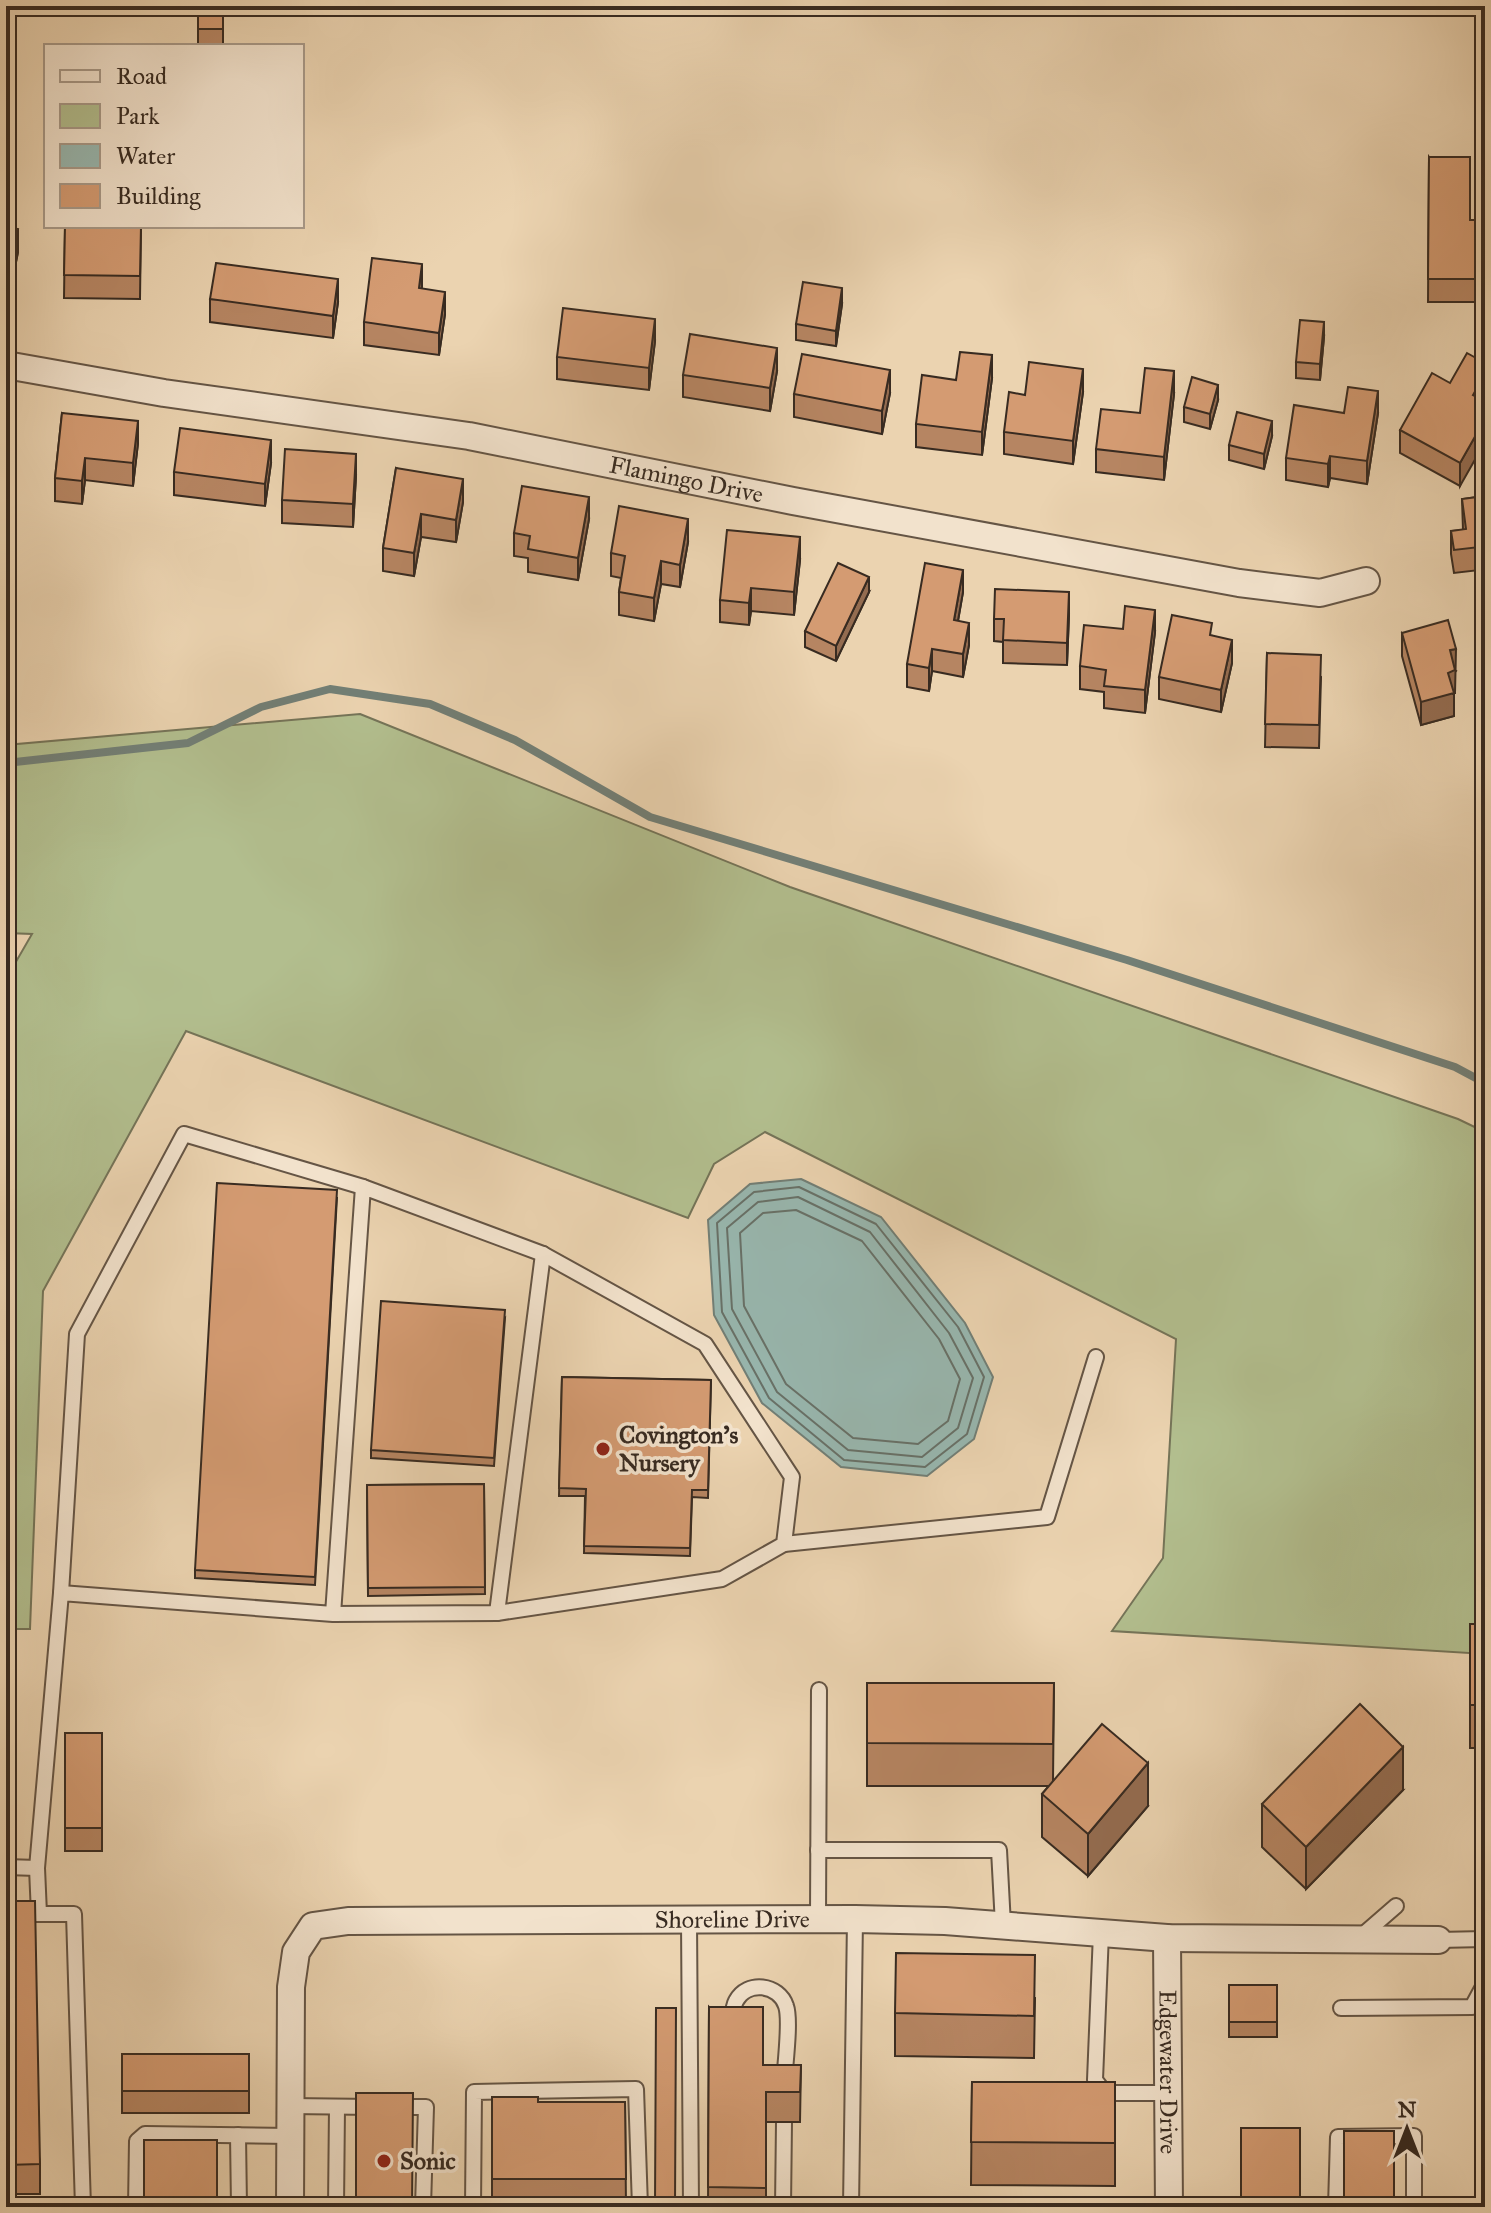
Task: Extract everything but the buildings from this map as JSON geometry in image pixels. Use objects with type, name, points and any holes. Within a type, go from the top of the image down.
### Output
[{"type":"street","name":"Flamingo Drive","points":[[6,365],[164,393],[469,436],[793,501],[1239,583],[1320,593],[1366,581]]},
{"type":"street","name":"Shoreline Drive","points":[[290,2207],[293,1975],[296,1952],[313,1926],[348,1921],[855,1919],[945,1921],[1167,1938],[1438,1940]]},
{"type":"street","name":"Edgewater Drive","points":[[1167,1938],[1169,2207]]},
{"type":"lane","points":[[39,1914],[37,1868],[61,1593],[77,1334],[184,1134],[363,1187],[543,1254],[705,1344],[792,1477],[784,1544]]},
{"type":"lane","points":[[333,1614],[363,1187]]},
{"type":"lane","points":[[497,1613],[543,1254]]},
{"type":"lane","points":[[61,1593],[333,1614],[497,1613],[722,1579],[784,1544],[1047,1517],[1096,1357]]},
{"type":"lane","points":[[818,1919],[819,1690]]},
{"type":"lane","points":[[818,1850],[999,1850],[1003,1925]]},
{"type":"lane","points":[[6,1867],[37,1868]]},
{"type":"lane","points":[[1358,1940],[1396,1906]]},
{"type":"lane","points":[[6,1914],[74,1914],[83,2207]]},
{"type":"lane","points":[[851,2207],[855,1919]]},
{"type":"lane","points":[[689,1920],[691,2207]]},
{"type":"lane","points":[[1101,1933],[1095,2080],[1105,2093],[1168,2093]]},
{"type":"lane","points":[[1438,1940],[1485,1939]]},
{"type":"lane","points":[[1341,2008],[1472,2007],[1485,1983]]},
{"type":"lane","points":[[732,2037],[735,2002],[743,1992],[754,1987],[767,1987],[780,1994],[787,2008],[784,2095]]},
{"type":"lane","points":[[473,2207],[474,2092],[636,2089],[640,2207]]},
{"type":"lane","points":[[290,2106],[426,2107],[423,2207]]},
{"type":"lane","points":[[336,2207],[337,2107]]},
{"type":"lane","points":[[783,2207],[784,2122]]},
{"type":"lane","points":[[136,2207],[137,2141],[145,2134],[290,2136]]},
{"type":"lane","points":[[238,2135],[239,2207]]},
{"type":"lane","points":[[1336,2207],[1338,2137],[1414,2136],[1414,2207]]},
{"type":"green space","points":[[360,714],[790,887],[1458,1119],[1485,1132],[1485,1654],[1112,1631],[1163,1558],[1176,1339],[765,1132],[714,1164],[688,1218],[186,1031],[43,1291],[30,1629],[6,1629],[6,979],[32,934],[6,933],[6,745]]},
{"type":"water","points":[[801,1179],[881,1217],[965,1323],[993,1377],[974,1439],[927,1476],[841,1467],[762,1403],[714,1315],[708,1220],[750,1184]]},
{"type":"waterway","points":[[6,763],[188,743],[261,707],[330,689],[430,704],[515,740],[650,817],[1127,960],[1455,1067],[1485,1083]]},
{"type":"place","name":"Covington's Nursery","points":[[603,1449]]},
{"type":"place","name":"Sonic","points":[[384,2161]]}]
